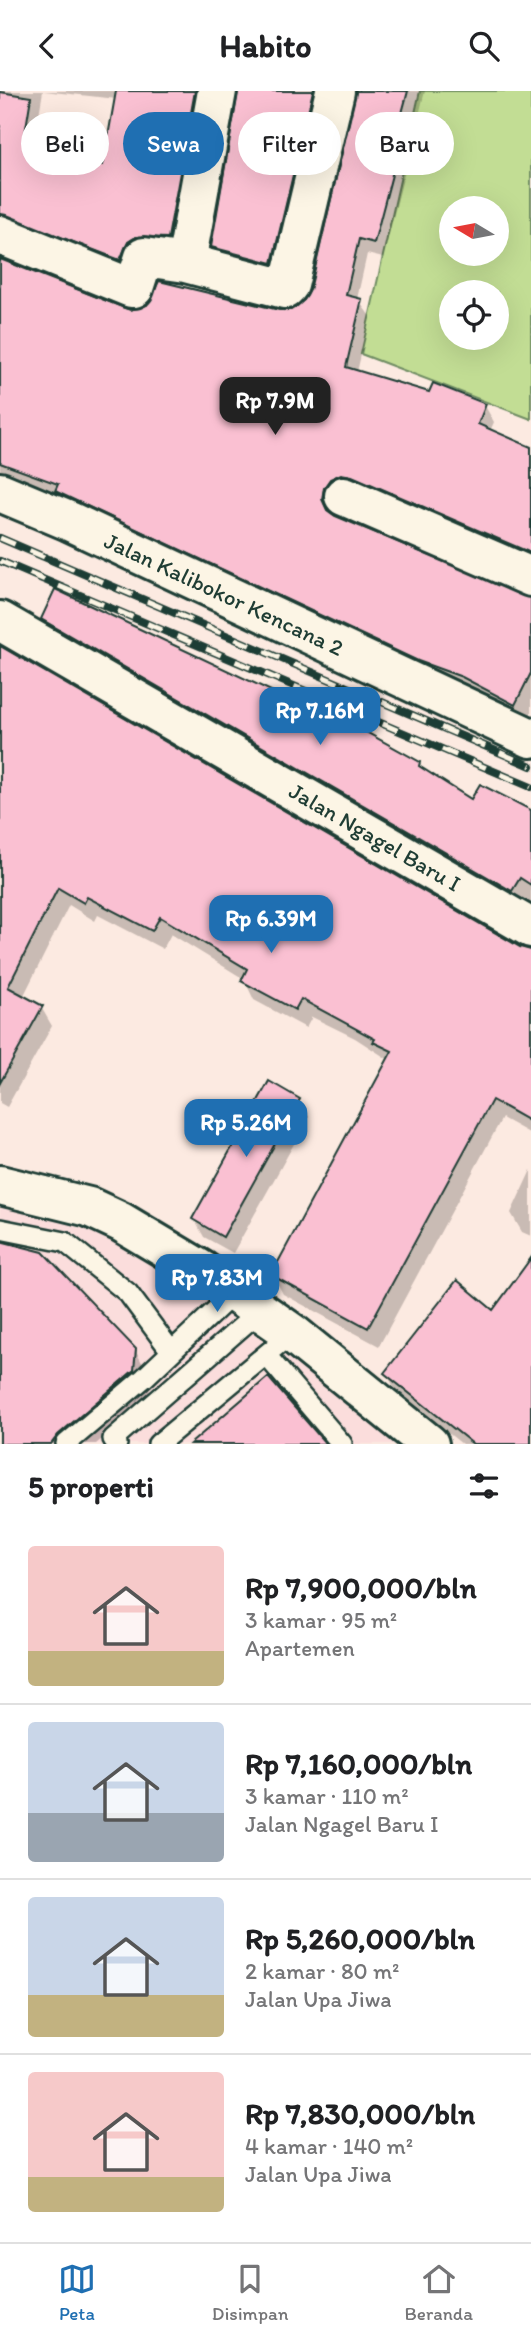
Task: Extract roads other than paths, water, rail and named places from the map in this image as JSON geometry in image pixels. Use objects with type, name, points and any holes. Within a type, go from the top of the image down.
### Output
[{"type":"street","points":[[186,263],[217,91]]},
{"type":"street","points":[[0,235],[134,288],[144,257],[186,263],[281,290],[289,285],[335,91]]},
{"type":"street","name":"Jalan Kalibokor Kencana 2","points":[[0,492],[69,521],[531,738]]},
{"type":"street","points":[[344,496],[531,577]]},
{"type":"street","name":"Jalan Ngagel Baru I","points":[[0,621],[531,928]]},
{"type":"street","points":[[0,1185],[89,1207],[121,1222],[249,1301],[279,1344],[429,1444]]},
{"type":"lane","points":[[0,1229],[65,1242],[128,1293],[171,1351]]},
{"type":"lane","points":[[66,1444],[144,1378],[171,1351],[249,1301]]},
{"type":"lane","points":[[117,1444],[113,1439],[249,1301]]},
{"type":"lane","points":[[158,1444],[279,1344],[342,1444]]},
{"type":"railway","points":[[0,538],[531,766]]},
{"type":"railway","points":[[0,561],[531,787]]}]
